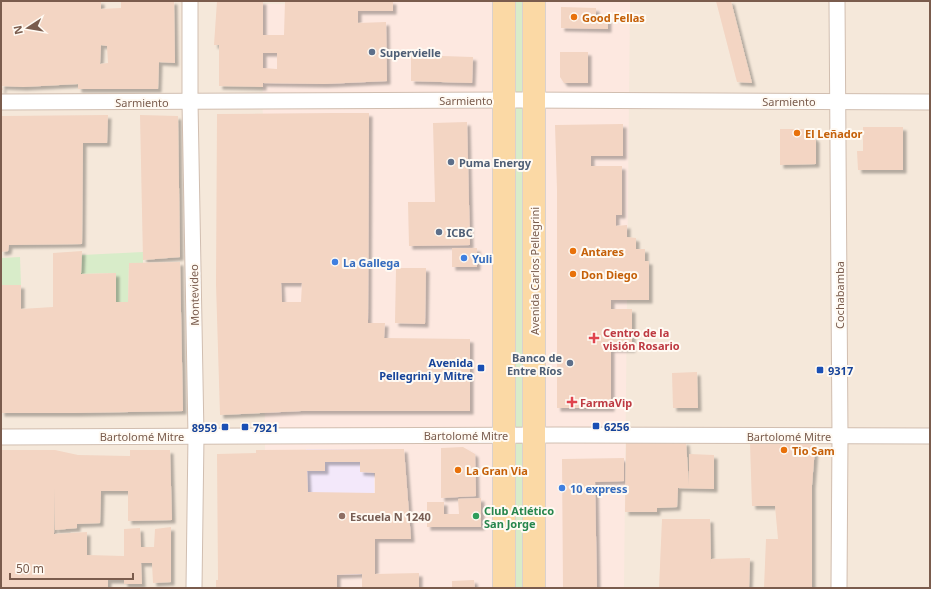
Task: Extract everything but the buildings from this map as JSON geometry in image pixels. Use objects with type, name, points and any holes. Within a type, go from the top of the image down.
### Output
[{"type":"main road","points":[[504,1],[504,588]]},
{"type":"main road","name":"Avenida Carlos Pellegrini","points":[[534,1],[534,588]]},
{"type":"street","name":"Montevideo","points":[[190,1],[190,102],[196,436],[194,588]]},
{"type":"street","name":"Cochabamba","points":[[837,1],[840,436],[839,588]]},
{"type":"street","name":"Sarmiento","points":[[1,102],[504,100],[930,102]]},
{"type":"street","name":"Bartolomé Mitre","points":[[1,437],[504,435],[930,436]]},
{"type":"shaded area","points":[[1,1],[930,1],[930,588],[1,588]]},
{"type":"shaded area","points":[[393,1],[630,1],[624,588],[266,588],[262,4],[392,5]]},
{"type":"shaded area","name":"Escuela N 1240","points":[[306,449],[374,449],[375,574],[311,576]]},
{"type":"green space","points":[[504,1],[534,1],[534,588],[504,588]]},
{"type":"green space","points":[[143,252],[143,263],[129,264],[128,302],[116,302],[116,273],[81,274],[82,255]]},
{"type":"green space","points":[[20,257],[21,285],[1,285],[1,258]]},
{"type":"place","name":"Good Fellas","points":[[574,17]]},
{"type":"place","name":"Supervielle","points":[[372,52]]},
{"type":"place","name":"El Leñador","points":[[797,133]]},
{"type":"place","name":"Puma Energy","points":[[451,162]]},
{"type":"place","name":"ICBC","points":[[439,232]]},
{"type":"place","name":"Antares","points":[[573,251]]},
{"type":"place","name":"Yuli","points":[[464,258]]},
{"type":"place","name":"La Gallega","points":[[335,262]]},
{"type":"place","name":"Don Diego","points":[[573,274]]},
{"type":"place","name":"Centro de la visión Rosario","points":[[594,338]]},
{"type":"place","name":"Banco de Entre Ríos","points":[[570,363]]},
{"type":"place","name":"Avenida Pellegrini y Mitre","points":[[481,368]]},
{"type":"place","name":"9317","points":[[820,370]]},
{"type":"place","name":"FarmaVip","points":[[572,402]]},
{"type":"place","name":"6256","points":[[596,426]]},
{"type":"place","name":"8959","points":[[225,427]]},
{"type":"place","name":"7921","points":[[245,427]]},
{"type":"place","name":"Tio Sam","points":[[784,450]]},
{"type":"place","name":"La Gran Via","points":[[458,470]]},
{"type":"place","name":"10 express","points":[[562,488]]},
{"type":"place","name":"Escuela N 1240","points":[[342,516]]},
{"type":"place","name":"Club Atlético San Jorge","points":[[476,516]]}]
